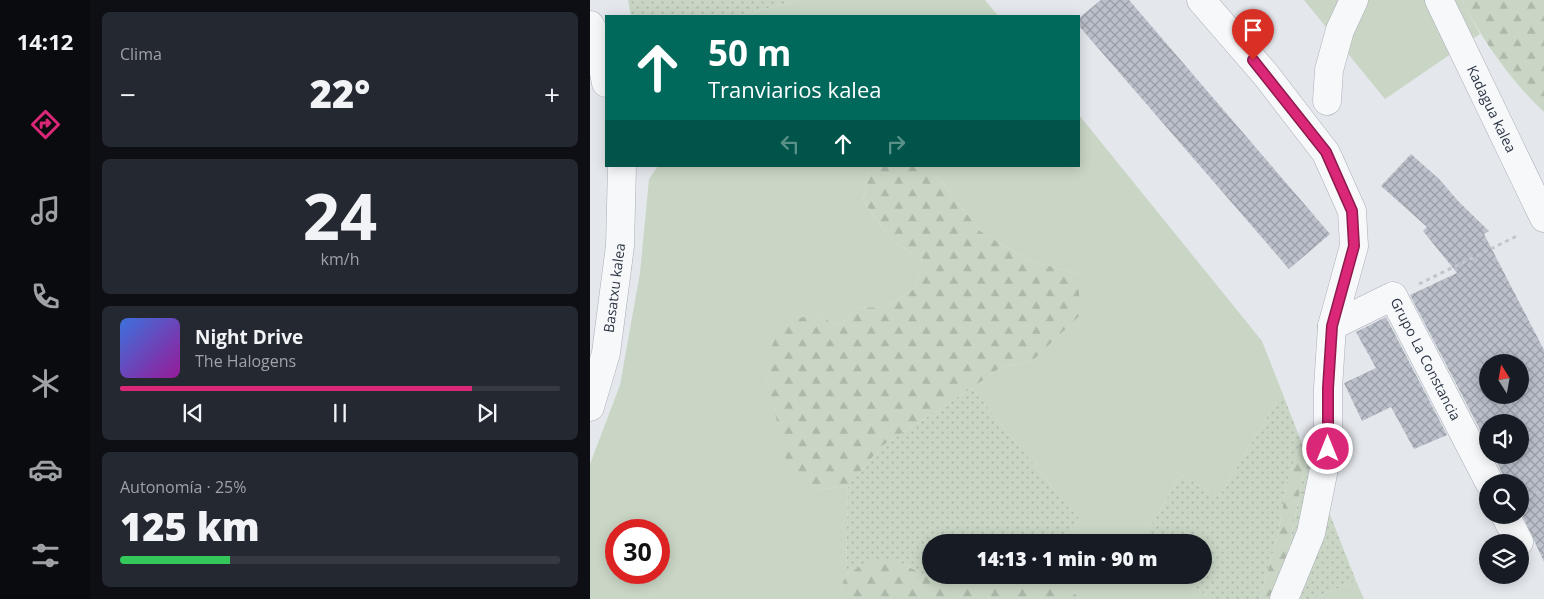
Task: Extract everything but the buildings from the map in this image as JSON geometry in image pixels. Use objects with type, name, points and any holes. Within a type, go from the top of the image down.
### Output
[{"type":"street","points":[[1201,0],[1266,74],[1326,152],[1352,211],[1354,246],[1332,326],[1328,388],[1328,449],[1311,533],[1284,599]]},
{"type":"street","points":[[1327,101],[1329,70],[1340,30],[1354,0]]},
{"type":"street","name":"Kadagua kalea","points":[[1439,0],[1535,225]]},
{"type":"street","points":[[590,25],[597,38],[600,72]]},
{"type":"street","name":"Basatxu kalea","points":[[590,407],[606,353],[620,246],[622,167]]},
{"type":"street","name":"Grupo La Constancia","points":[[1332,326],[1393,296],[1484,474]]},
{"type":"path","points":[[1393,296],[1535,225]]},
{"type":"path","points":[[1529,498],[1544,490]]},
{"type":"green space","points":[[628,0],[799,0],[741,15],[631,15]]},
{"type":"green space","points":[[799,0],[985,0],[997,15],[741,15]]},
{"type":"green space","points":[[1304,0],[1462,0],[1480,34],[1385,99]]},
{"type":"green space","points":[[1462,0],[1544,0],[1544,112],[1520,87],[1498,59]]},
{"type":"green space","points":[[1080,116],[1262,341],[1282,392],[1219,497],[1181,475],[1146,534],[1066,534],[1081,520],[1064,502],[972,388],[1001,367],[1032,361],[1053,339],[1078,274],[1028,260],[980,231],[929,167],[1080,167]]},
{"type":"green space","points":[[657,167],[870,167],[863,201],[891,239],[922,261],[914,289],[885,308],[858,307],[840,325],[811,314],[764,366],[780,432],[814,490],[848,486],[846,575],[836,599],[590,599],[590,464],[620,385],[640,273],[649,179]]},
{"type":"green space","points":[[870,167],[929,167],[980,231],[1028,260],[1078,274],[1080,315],[1032,361],[1001,367],[882,446],[848,486],[814,490],[790,477],[764,366],[780,326],[811,314],[840,325],[858,307],[885,308],[914,289],[922,261],[891,239],[863,201]]},
{"type":"green space","points":[[972,388],[1064,502],[1081,520],[1066,534],[922,534],[922,574],[897,561],[868,561],[846,575],[848,486],[882,446]]},
{"type":"green space","points":[[1282,392],[1301,441],[1287,482],[1278,534],[1260,599],[1211,599],[1191,584],[1212,584],[1212,534],[1146,534],[1181,475],[1219,497]]},
{"type":"green space","points":[[1301,441],[1307,456],[1282,584],[1306,599],[1260,599],[1278,534],[1287,482]]},
{"type":"green space","points":[[1307,456],[1356,581],[1313,599],[1306,599],[1282,585]]},
{"type":"green space","points":[[868,561],[897,561],[922,574],[922,584],[1067,584],[1079,599],[836,599],[846,575]]},
{"type":"green space","points":[[1356,581],[1364,599],[1313,599]]},
{"type":"green space","points":[[1067,584],[1191,584],[1211,599],[1079,599]]},
{"type":"route","points":[[1253,60],[1326,152],[1352,211],[1354,246],[1332,326],[1328,388],[1328,449]]}]
